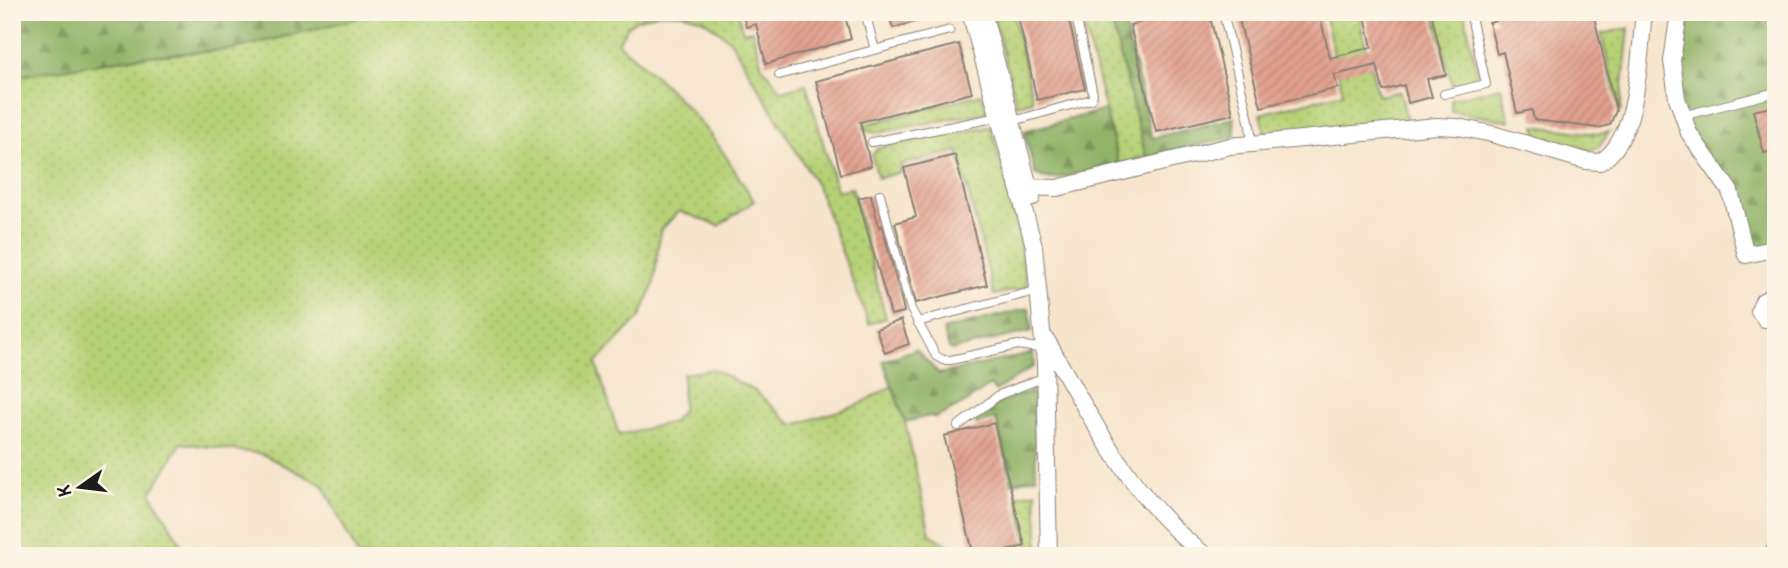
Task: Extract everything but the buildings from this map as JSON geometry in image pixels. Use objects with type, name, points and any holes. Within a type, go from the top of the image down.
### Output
[{"type":"street","points":[[970,12],[1006,119]]},
{"type":"street","points":[[984,12],[1006,119],[1034,214],[1034,246],[1045,377],[1049,556]]},
{"type":"street","points":[[1024,187],[1057,188],[1223,147],[1447,126],[1492,134],[1586,161],[1600,162],[1612,151],[1628,124],[1644,12]]},
{"type":"street","points":[[1679,12],[1672,61],[1682,116],[1689,133],[1730,191],[1746,255],[1776,248]]},
{"type":"street","points":[[1776,295],[1763,301],[1759,310],[1765,319],[1776,319]]},
{"type":"street","points":[[1043,341],[1133,484],[1158,514],[1206,556]]},
{"type":"street","points":[[1772,556],[1776,547]]},
{"type":"lane","points":[[865,12],[875,50]]},
{"type":"lane","points":[[872,142],[1006,119],[1092,99],[1075,12]]},
{"type":"lane","points":[[1223,12],[1248,116],[1252,144]]},
{"type":"lane","points":[[1444,94],[1486,84],[1470,12]]},
{"type":"lane","points":[[779,75],[950,30]]},
{"type":"lane","points":[[1682,116],[1776,92]]},
{"type":"lane","points":[[880,194],[909,302],[936,356],[943,360],[1043,341]]},
{"type":"lane","points":[[917,322],[1039,290]]},
{"type":"lane","points":[[958,426],[999,395],[1045,377]]},
{"type":"green space","points":[[12,12],[382,12],[235,49],[137,57],[12,77]]},
{"type":"green space","points":[[382,12],[723,12],[728,15],[738,12],[743,32],[752,30],[762,66],[782,91],[806,84],[837,191],[852,188],[886,318],[869,324],[817,186],[730,40],[704,20],[685,14],[660,13],[636,20],[628,26],[618,43],[658,78],[696,117],[723,152],[754,201],[719,226],[679,211],[660,231],[654,284],[640,317],[596,363],[619,435],[673,422],[682,411],[683,374],[713,369],[755,391],[793,425],[858,405],[892,386],[905,422],[930,534],[958,551],[969,551],[970,556],[358,556],[323,485],[262,454],[181,443],[151,493],[188,556],[12,556],[12,77],[137,57],[235,49]]},
{"type":"green space","points":[[992,12],[1013,12],[1033,101],[1017,105]]},
{"type":"green space","points":[[1081,12],[1109,12],[1146,157],[1119,164]]},
{"type":"green space","points":[[1109,12],[1150,12],[1124,21],[1152,138],[1234,118],[1235,137],[1146,157]]},
{"type":"green space","points":[[1324,12],[1358,12],[1378,96],[1400,91],[1407,121],[1265,134],[1260,114],[1343,93]]},
{"type":"green space","points":[[1434,12],[1464,12],[1479,79],[1452,85]]},
{"type":"green space","points":[[1679,12],[1776,12],[1776,248],[1746,255],[1730,191],[1689,133],[1672,61]]},
{"type":"green space","points":[[1629,28],[1620,113],[1601,34]]},
{"type":"green space","points":[[1501,87],[1509,121],[1451,111],[1451,99]]},
{"type":"green space","points":[[982,94],[987,112],[876,133],[865,130],[864,125]]},
{"type":"green space","points":[[1105,110],[1119,164],[1055,179],[1035,174],[1024,131]]},
{"type":"green space","points":[[991,126],[1016,221],[1027,287],[994,295],[958,151],[900,165],[902,172],[878,178],[872,155],[878,148]]},
{"type":"green space","points":[[1535,126],[1596,134],[1609,132],[1599,147],[1590,150],[1538,136]]},
{"type":"green space","points":[[1029,308],[1032,331],[952,350],[949,348],[943,330]]},
{"type":"green space","points":[[916,349],[939,374],[1033,353],[1034,366],[995,391],[990,385],[965,403],[936,418],[930,416],[905,422],[883,361]]},
{"type":"green space","points":[[1034,393],[1036,477],[1012,483],[996,419],[976,424],[976,419],[1010,398]]},
{"type":"green space","points":[[1036,492],[1039,556],[1005,556],[1029,549],[1017,496]]}]
